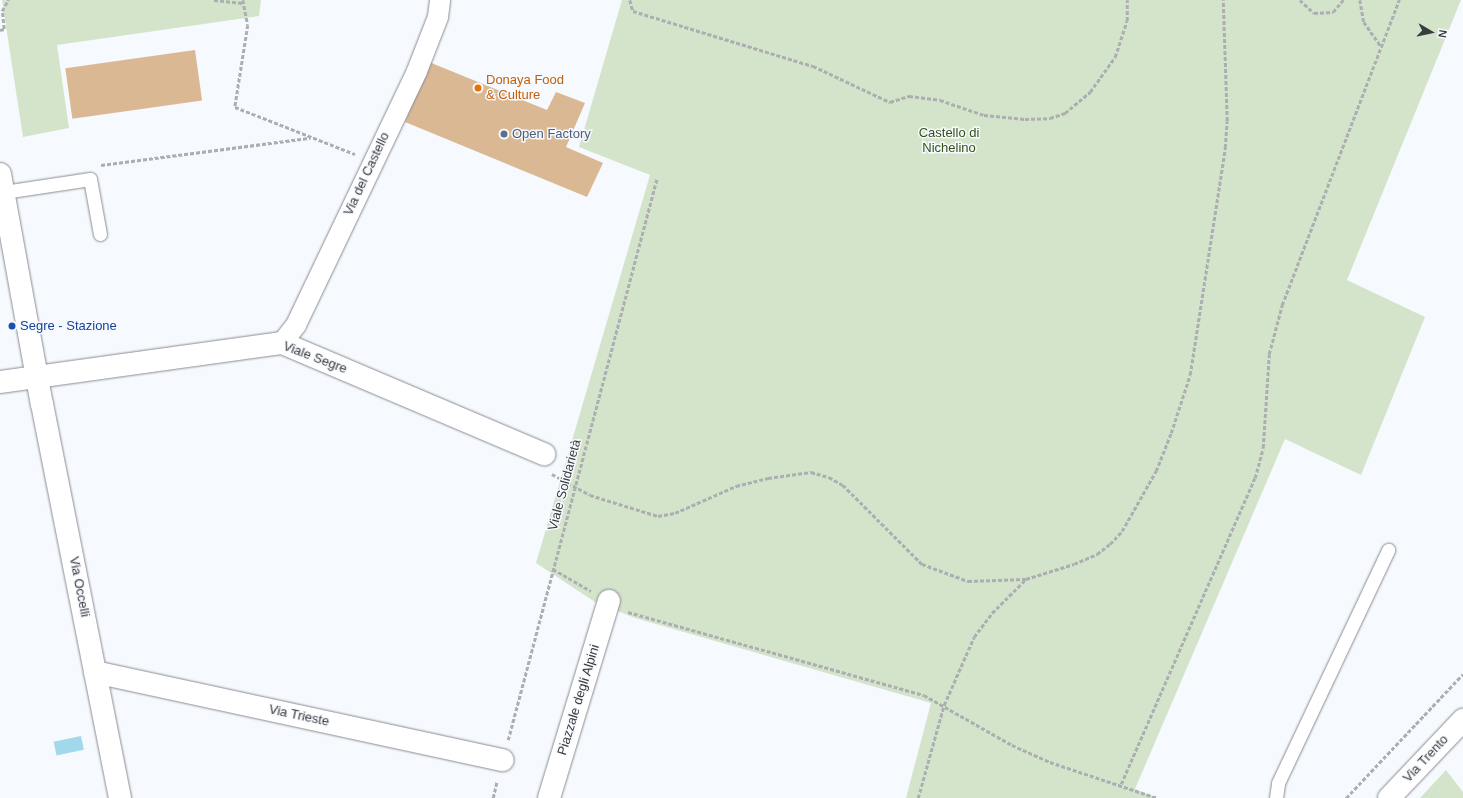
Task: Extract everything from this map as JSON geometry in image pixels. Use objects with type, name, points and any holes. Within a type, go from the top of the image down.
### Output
[{"type":"street","name":"Via del Castello","points":[[282,343],[296,325],[429,44],[438,17],[440,0]]},
{"type":"street","name":"Via Occelli","points":[[2,183],[37,377],[120,798]]},
{"type":"street","name":"Viale Segre","points":[[0,382],[282,343],[545,463]]},
{"type":"street","name":"Piazzale degli Alpini","points":[[549,798],[609,601]]},
{"type":"street","name":"Via Trieste","points":[[95,672],[503,760]]},
{"type":"street","name":"Via Trento","points":[[1389,798],[1460,729]]},
{"type":"lane","points":[[2,183],[90,179],[100,234]]},
{"type":"lane","points":[[1276,798],[1278,783],[1388,550]]},
{"type":"path","points":[[0,30],[4,29],[2,11],[8,0]]},
{"type":"path","points":[[214,0],[243,1],[248,25],[235,107],[310,138],[374,161]]},
{"type":"path","points":[[630,0],[633,11],[813,66],[890,102],[909,96],[940,100],[984,115],[1025,119],[1050,118],[1065,113],[1090,92],[1116,58],[1126,22],[1127,0]]},
{"type":"path","points":[[545,463],[552,475],[574,487],[641,512],[658,516],[675,513],[736,486],[768,478],[811,472],[829,477],[843,485],[922,564],[968,581],[1026,579],[1074,564],[1097,554],[1110,544],[1122,531],[1156,471],[1171,433],[1191,368],[1225,148],[1227,114],[1223,0]]},
{"type":"path","points":[[1300,0],[1314,13],[1333,12],[1343,0]]},
{"type":"path","points":[[1360,0],[1364,22],[1381,47]]},
{"type":"path","points":[[1121,784],[1255,478],[1263,448],[1269,354],[1282,305],[1399,0]]},
{"type":"path","points":[[98,166],[310,138]]},
{"type":"path","name":"Viale Solidarietà","points":[[493,798],[574,487],[658,178]]},
{"type":"path","points":[[545,463],[552,475]]},
{"type":"path","points":[[918,798],[944,705],[974,637],[992,613],[1026,579]]},
{"type":"path","points":[[635,615],[902,688],[944,705],[1012,745],[1050,762],[1121,784],[1156,798]]},
{"type":"path","points":[[1346,798],[1463,674]]},
{"type":"green space","points":[[2,0],[261,0],[259,16],[57,45],[69,128],[23,137]]},
{"type":"green space","name":"Castello di Nichelino","points":[[622,0],[1461,0],[1347,280],[1425,317],[1361,475],[1285,439],[1135,789],[1157,798],[906,798],[931,703],[635,618],[595,602],[536,563],[650,175],[579,147]]},
{"type":"green space","points":[[1446,770],[1463,792],[1463,798],[1420,798]]},
{"type":"water","points":[[81,736],[84,750],[57,756],[54,742]]},
{"type":"building","points":[[195,50],[202,101],[72,119],[65,68]]},
{"type":"building","name":"Open Factory","points":[[429,62],[547,110],[556,92],[585,103],[566,147],[603,163],[587,197],[405,122]]},
{"type":"place","name":"Donaya Food & Culture","points":[[478,88]]},
{"type":"place","name":"Open Factory","points":[[504,134]]},
{"type":"place","name":"Segre - Stazione","points":[[12,326]]}]
